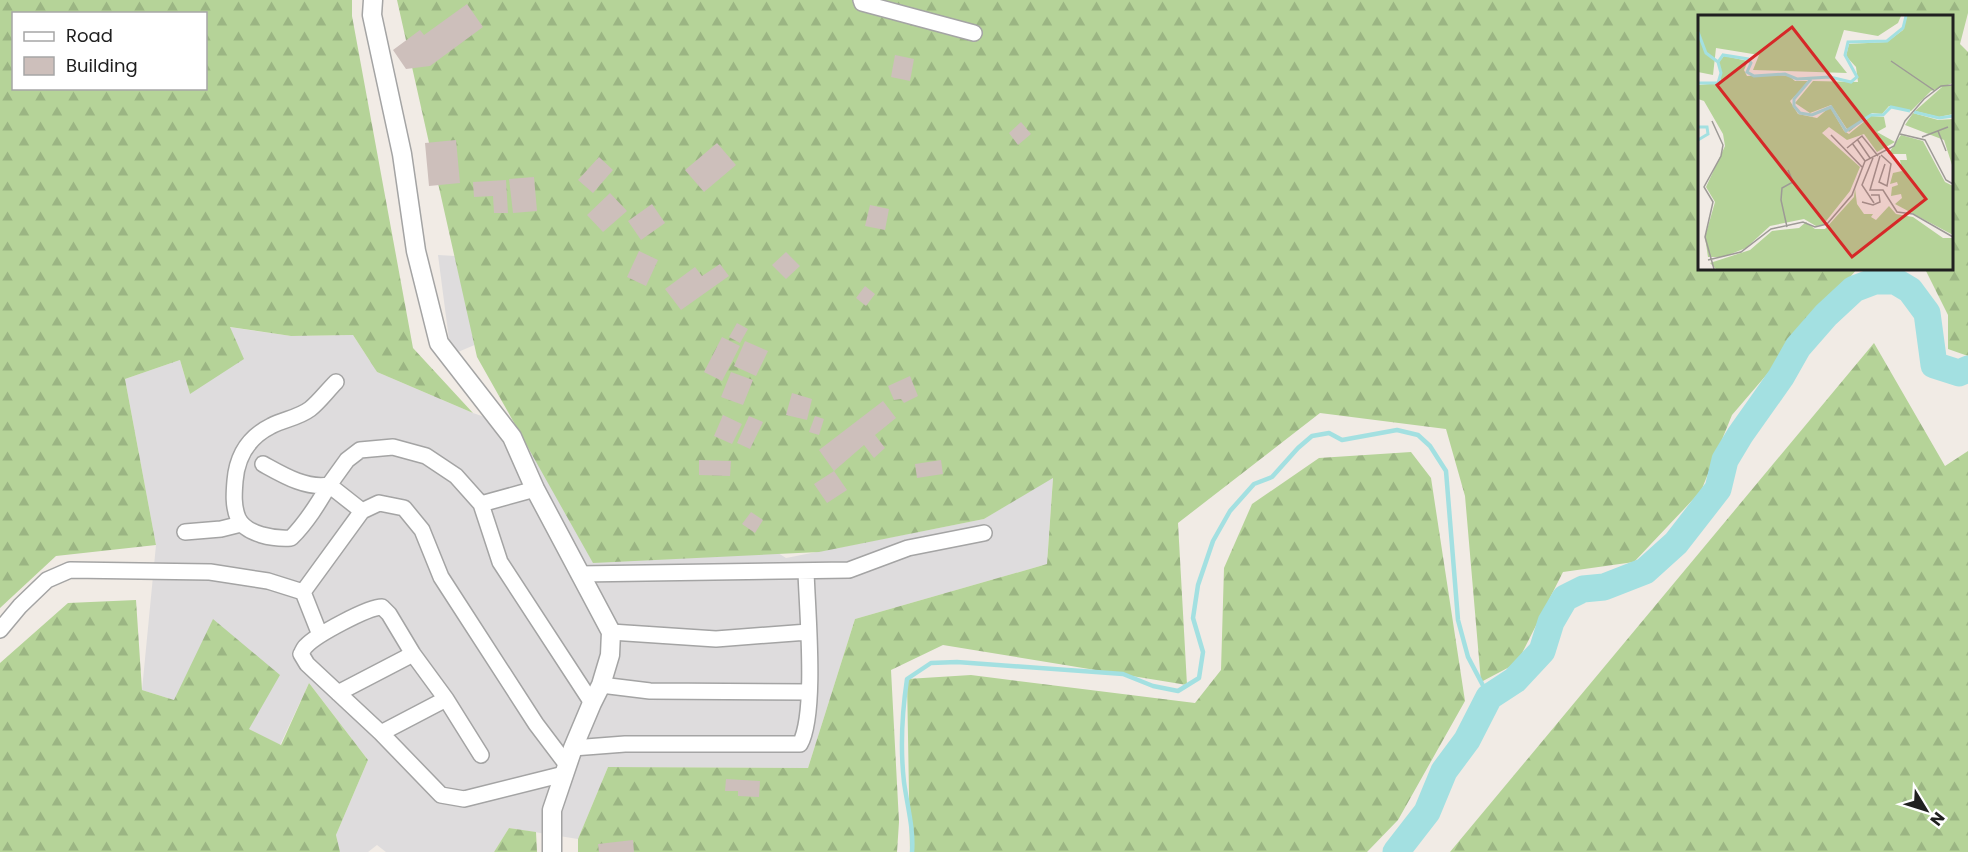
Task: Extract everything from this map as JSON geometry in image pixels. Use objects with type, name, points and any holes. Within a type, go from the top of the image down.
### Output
[{"type":"street","points":[[373,0],[372,15],[402,154],[416,251],[439,343],[512,437],[535,489],[610,632],[610,655],[601,684],[568,763],[552,810],[552,852]]},
{"type":"street","points":[[861,0],[862,3],[974,33]]},
{"type":"street","points":[[336,382],[310,409],[289,420],[272,425],[250,440],[242,452],[236,472],[234,498],[236,514],[241,524],[258,534],[276,539],[291,538],[318,505],[347,460],[360,450],[393,447],[426,456],[456,476],[482,504],[500,562],[592,703]]},
{"type":"street","points":[[262,464],[285,476],[317,487],[329,485],[362,512]]},
{"type":"street","points":[[482,504],[535,489]]},
{"type":"street","points":[[303,592],[362,512],[379,503],[404,508],[422,530],[441,577],[536,724],[568,763]]},
{"type":"street","points":[[185,532],[221,529],[241,524]]},
{"type":"street","points":[[579,574],[849,570],[908,548],[984,533]]},
{"type":"street","points":[[0,630],[20,606],[47,580],[70,570],[210,573],[268,581],[303,592]]},
{"type":"street","points":[[481,755],[446,699],[382,607],[367,611],[320,635],[305,646],[301,654],[307,664],[381,733],[441,795],[464,799],[625,744],[800,744],[804,736],[809,692],[806,571]]},
{"type":"street","points":[[303,592],[320,635]]},
{"type":"street","points":[[610,632],[717,639],[808,632]]},
{"type":"street","points":[[338,693],[413,654]]},
{"type":"street","points":[[601,684],[650,691],[809,692]]},
{"type":"street","points":[[381,733],[446,699]]},
{"type":"shaded area","points":[[438,255],[506,259],[703,506],[786,558],[984,519],[1053,477],[1047,564],[855,619],[808,768],[608,767],[578,839],[509,828],[494,852],[386,852],[377,845],[368,852],[340,852],[336,835],[368,760],[309,683],[280,745],[249,729],[142,690],[156,545],[125,379],[180,360],[190,394],[229,327],[291,336],[353,335],[377,372],[473,413],[543,437],[498,335],[451,355]]},
{"type":"green space","points":[[0,0],[352,0],[352,16],[413,348],[473,413],[377,372],[353,335],[291,336],[230,327],[244,359],[190,394],[180,360],[125,379],[156,545],[56,556],[0,608]]},
{"type":"green space","points":[[397,0],[1968,0],[1968,13],[1960,44],[1968,52],[1968,356],[1948,349],[1948,315],[1926,270],[1953,270],[1953,15],[1698,15],[1698,270],[1856,270],[1732,415],[1701,491],[1634,562],[1563,572],[1517,663],[1481,682],[1465,496],[1446,429],[1320,413],[1178,523],[1187,685],[943,645],[891,670],[899,822],[897,852],[578,852],[578,839],[608,767],[808,768],[855,619],[1047,564],[1053,478],[984,519],[819,552],[593,563],[477,357]]},
{"type":"green space","points":[[1874,343],[1945,466],[1968,451],[1968,852],[1450,852]]},
{"type":"green space","points":[[1411,452],[1431,478],[1465,701],[1398,820],[1367,852],[910,852],[907,679],[971,675],[1195,703],[1221,670],[1224,568],[1252,504],[1319,458]]},
{"type":"green space","points":[[136,600],[142,690],[174,700],[213,619],[280,675],[249,729],[281,745],[309,683],[368,760],[336,835],[340,852],[0,852],[0,663],[68,603]]},
{"type":"green space","points":[[509,828],[536,832],[537,852],[494,852]]},
{"type":"building","points":[[467,4],[483,27],[430,66],[406,69],[393,50],[420,30],[424,35]]},
{"type":"building","points":[[895,55],[914,59],[910,81],[891,77]]},
{"type":"building","points":[[1021,122],[1031,134],[1018,145],[1009,133]]},
{"type":"building","points":[[456,140],[460,183],[429,186],[425,143]]},
{"type":"building","points":[[717,143],[736,165],[704,192],[685,170]]},
{"type":"building","points":[[599,157],[613,170],[593,193],[578,180]]},
{"type":"building","points":[[534,177],[537,211],[513,213],[509,179]]},
{"type":"building","points":[[506,180],[508,213],[494,213],[493,196],[474,197],[473,182]]},
{"type":"building","points":[[610,193],[627,211],[603,232],[587,215]]},
{"type":"building","points":[[652,204],[665,223],[641,240],[628,221]]},
{"type":"building","points":[[870,205],[889,209],[885,230],[865,226]]},
{"type":"building","points":[[639,251],[658,260],[646,286],[627,277]]},
{"type":"building","points":[[786,252],[800,266],[786,279],[772,265]]},
{"type":"building","points":[[720,264],[729,276],[681,310],[665,289],[695,267],[702,276]]},
{"type":"building","points":[[865,286],[875,294],[866,306],[856,298]]},
{"type":"building","points":[[737,323],[748,329],[740,343],[729,337]]},
{"type":"building","points":[[722,337],[740,346],[722,381],[704,372]]},
{"type":"building","points":[[745,341],[768,351],[756,376],[734,366]]},
{"type":"building","points":[[731,372],[753,380],[743,405],[721,397]]},
{"type":"building","points":[[910,376],[918,396],[904,403],[901,399],[894,400],[888,386]]},
{"type":"building","points":[[792,393],[812,399],[807,420],[786,415]]},
{"type":"building","points":[[883,401],[896,418],[875,435],[885,448],[874,458],[864,445],[834,471],[819,450]]},
{"type":"building","points":[[723,415],[742,424],[732,444],[714,436]]},
{"type":"building","points":[[749,416],[763,422],[750,449],[737,443]]},
{"type":"building","points":[[815,416],[824,419],[819,435],[809,432]]},
{"type":"building","points":[[699,460],[731,461],[730,476],[699,475]]},
{"type":"building","points":[[941,460],[943,474],[917,478],[915,464]]},
{"type":"building","points":[[834,471],[847,490],[827,503],[814,484]]},
{"type":"building","points":[[751,512],[763,520],[755,533],[742,524]]},
{"type":"building","points":[[726,779],[760,781],[759,797],[738,796],[738,791],[725,791]]},
{"type":"building","points":[[633,840],[634,852],[599,852],[598,844]]},
{"type":"waterway","points":[[1396,852],[1427,812],[1444,771],[1467,740],[1489,697],[1515,680],[1542,651],[1551,622],[1565,598],[1583,589],[1604,587],[1645,571],[1676,543],[1718,489],[1725,460],[1781,377],[1798,347],[1826,315],[1854,289],[1875,281],[1895,281],[1910,290],[1927,313],[1934,365],[1959,373],[1968,369]]},
{"type":"waterway","points":[[912,852],[902,756],[907,679],[931,663],[957,662],[1123,674],[1153,686],[1178,691],[1199,678],[1203,652],[1193,618],[1198,585],[1213,541],[1230,511],[1254,484],[1272,477],[1312,436],[1329,433],[1342,440],[1397,430],[1418,435],[1430,446],[1446,471],[1458,620],[1468,657],[1489,697]]}]
